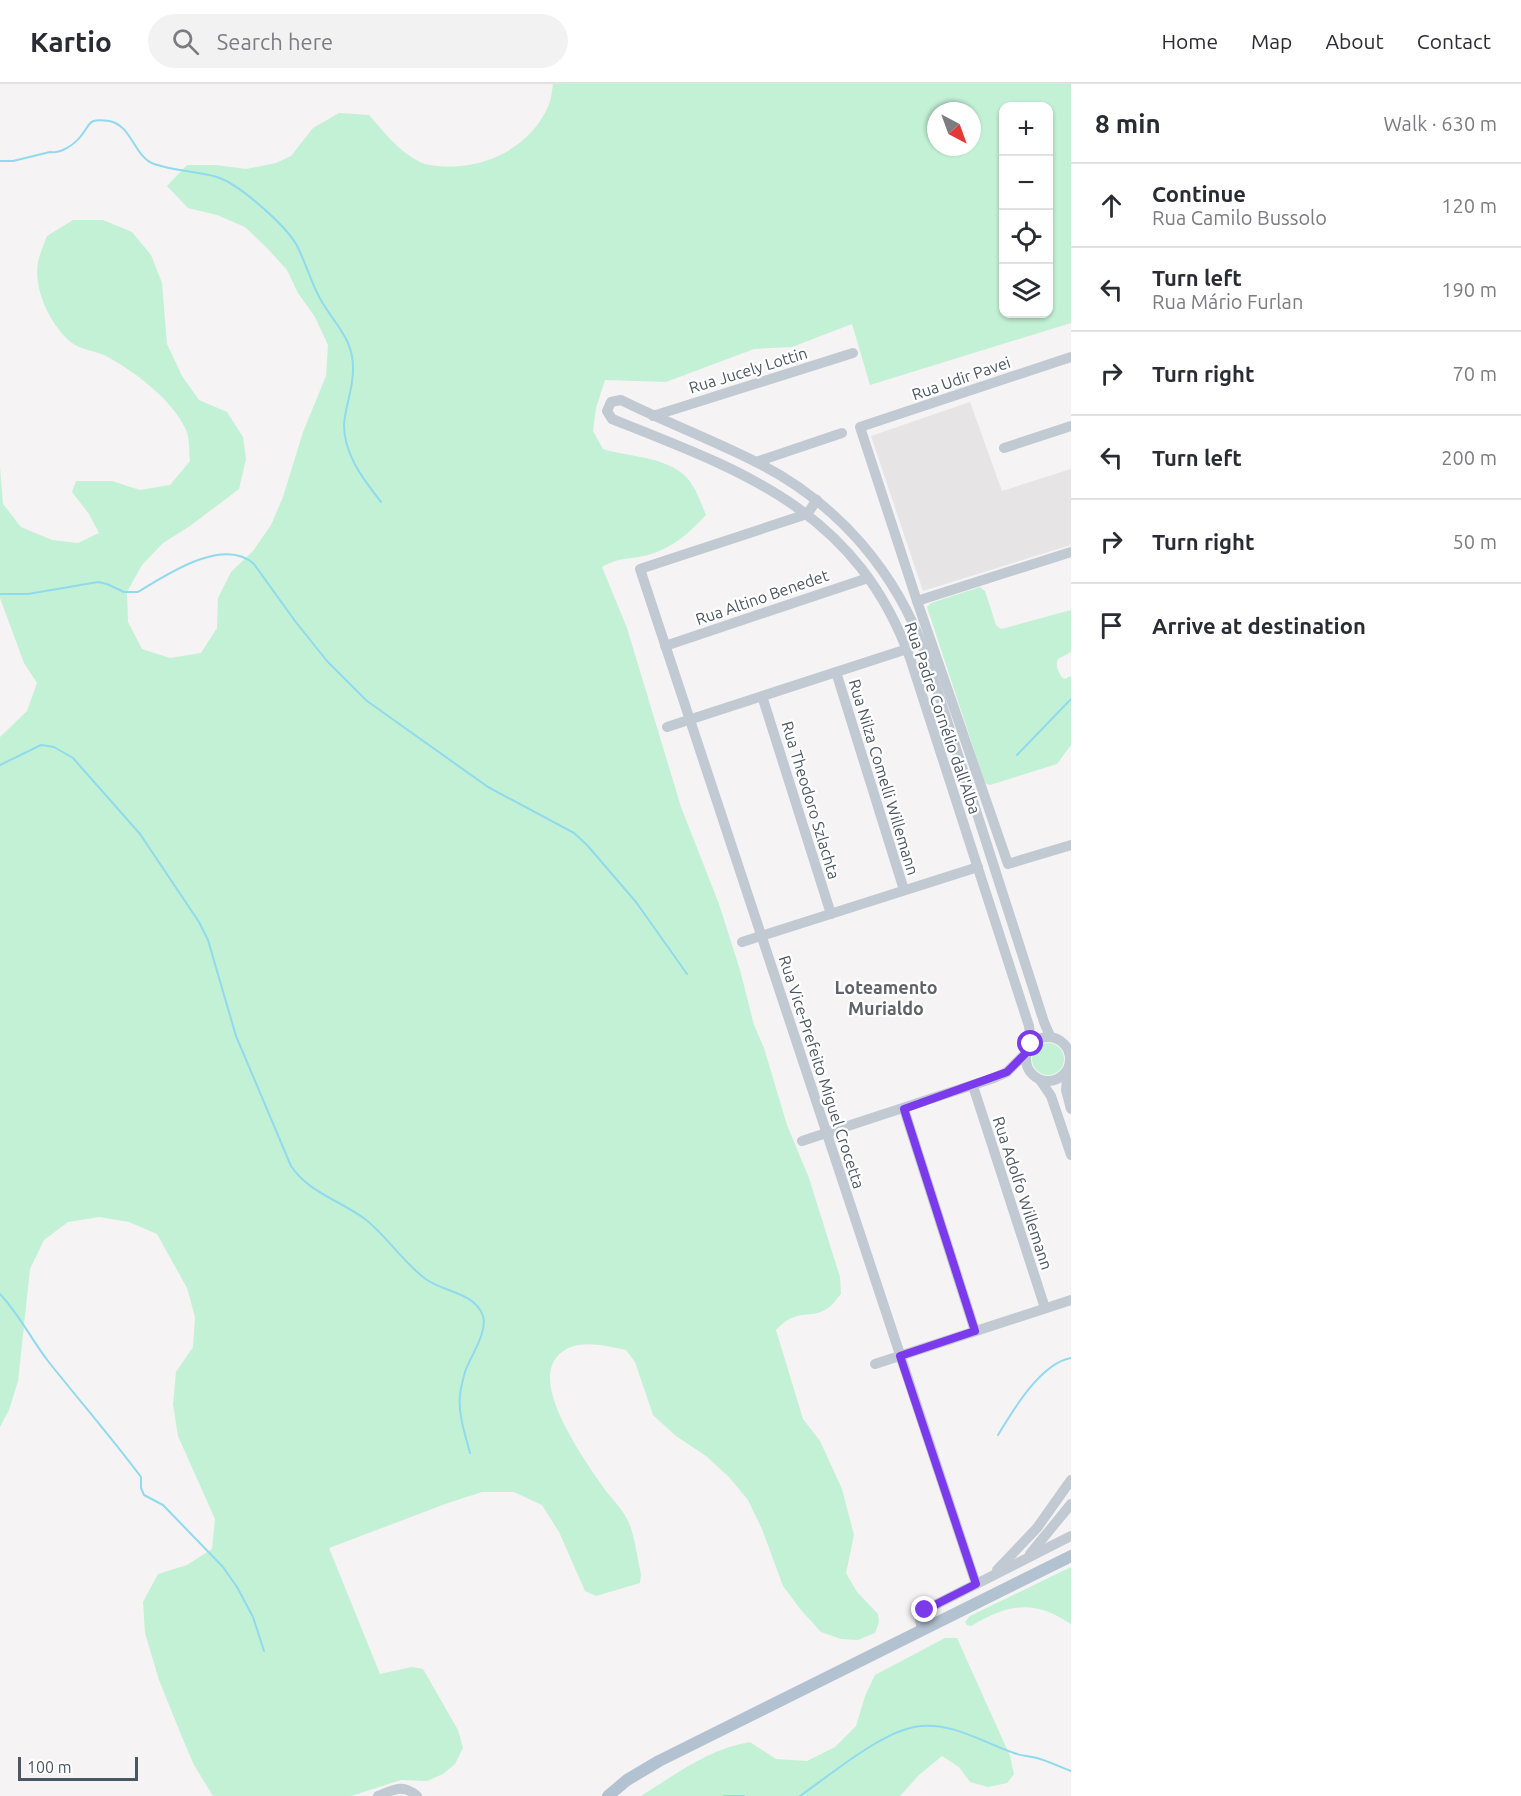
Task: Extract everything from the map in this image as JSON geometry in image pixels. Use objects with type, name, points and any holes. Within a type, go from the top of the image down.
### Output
[{"type":"main road","points":[[608,1796],[627,1780],[659,1761],[1071,1556]]},
{"type":"street","name":"Rua Jucely Lottin","points":[[653,416],[853,353]]},
{"type":"street","name":"Rua Udir Pavei","points":[[917,601],[860,427],[1071,357]]},
{"type":"street","name":"Rua Padre Cornélio dall'Alba","points":[[1028,1049],[1029,1026],[907,649],[891,613],[868,578],[838,542],[807,514],[739,471],[612,419],[608,414],[608,407],[614,400],[621,400],[778,474],[817,500],[850,529],[875,558],[913,621],[926,655],[1050,1036]]},
{"type":"street","points":[[1004,448],[1071,426]]},
{"type":"street","points":[[756,462],[842,433]]},
{"type":"street","points":[[807,514],[817,500]]},
{"type":"street","name":"Rua Vice-Prefeito Miguel Crocetta","points":[[807,514],[640,569],[976,1584]]},
{"type":"street","points":[[1071,552],[917,601],[1008,864],[1071,845]]},
{"type":"street","name":"Rua Altino Benedet","points":[[665,646],[868,578]]},
{"type":"street","points":[[667,727],[907,649]]},
{"type":"street","name":"Rua Nilza Comelli Willemann","points":[[836,672],[904,890]]},
{"type":"street","name":"Rua Theodoro Szlachta","points":[[762,696],[831,914]]},
{"type":"street","points":[[742,942],[978,867]]},
{"type":"street","points":[[802,1141],[973,1086],[1007,1072],[1040,1038],[1050,1036],[1068,1044],[1070,1053],[1066,1090],[1071,1109]]},
{"type":"street","points":[[1028,1049],[1026,1064],[1051,1096],[1071,1155]]},
{"type":"street","points":[[1007,1072],[1056,1080],[1069,1065]]},
{"type":"street","name":"Rua Adolfo Willemann","points":[[973,1086],[1045,1308]]},
{"type":"street","points":[[904,1109],[975,1331]]},
{"type":"street","points":[[875,1364],[1071,1300]]},
{"type":"street","points":[[990,1577],[1037,1528],[1070,1486]]},
{"type":"street","points":[[1026,1559],[1071,1504]]},
{"type":"street","points":[[922,1630],[920,1619],[925,1610],[1071,1536]]},
{"type":"street","points":[[378,1796],[399,1788],[409,1789],[417,1796]]},
{"type":"shaded area","points":[[970,402],[1002,491],[1071,469],[1071,545],[923,591],[871,436]]},
{"type":"green space","points":[[553,84],[1071,84],[1071,323],[870,385],[852,324],[792,347],[754,349],[666,382],[605,380],[596,408],[593,431],[603,449],[655,460],[683,474],[694,488],[706,515],[687,534],[657,552],[615,561],[602,567],[627,628],[681,807],[719,904],[740,970],[754,1025],[764,1048],[787,1125],[809,1178],[840,1277],[841,1294],[830,1307],[815,1314],[791,1318],[776,1330],[803,1419],[820,1441],[842,1489],[854,1535],[846,1573],[857,1592],[878,1614],[879,1622],[875,1633],[858,1640],[841,1639],[821,1632],[783,1586],[762,1529],[748,1500],[729,1477],[706,1456],[676,1436],[653,1415],[635,1362],[626,1350],[597,1345],[577,1345],[560,1353],[554,1361],[550,1374],[551,1391],[557,1409],[576,1446],[628,1521],[641,1574],[640,1583],[596,1596],[585,1591],[559,1532],[542,1505],[514,1492],[482,1492],[329,1548],[380,1674],[412,1667],[423,1669],[458,1730],[463,1748],[455,1764],[443,1774],[427,1781],[401,1780],[351,1796],[213,1796],[194,1765],[182,1737],[159,1680],[145,1633],[143,1602],[158,1574],[187,1565],[212,1549],[215,1519],[178,1436],[173,1404],[176,1372],[193,1347],[195,1317],[187,1288],[157,1234],[129,1222],[99,1217],[68,1222],[44,1240],[30,1269],[18,1381],[9,1410],[0,1427],[0,737],[27,711],[37,683],[24,663],[0,598],[0,467],[3,504],[21,527],[52,540],[78,543],[99,533],[89,514],[72,492],[76,481],[112,481],[140,490],[170,485],[190,461],[186,430],[162,397],[117,362],[72,343],[57,327],[41,295],[37,273],[38,262],[47,236],[73,220],[103,220],[132,232],[151,255],[162,283],[167,344],[182,376],[199,400],[227,412],[243,437],[246,459],[239,489],[163,543],[142,565],[127,592],[128,622],[142,649],[170,658],[201,653],[217,628],[218,598],[231,572],[253,551],[271,525],[283,497],[303,432],[326,376],[328,345],[315,317],[298,293],[287,270],[267,248],[245,227],[217,215],[188,208],[167,186],[187,165],[216,165],[246,169],[276,163],[291,156],[313,128],[339,113],[369,115],[399,147],[420,162],[446,166],[475,164],[501,155],[523,140],[541,119],[549,104]]},
{"type":"green space","points":[[980,587],[985,591],[996,625],[1001,629],[1071,610],[1071,652],[1058,659],[1057,664],[1064,679],[1071,676],[1071,745],[1057,764],[990,785],[985,783],[927,607],[931,603]]},
{"type":"green space","points":[[1048,1043],[1059,1048],[1064,1059],[1059,1070],[1048,1075],[1037,1070],[1032,1059],[1037,1048]]},
{"type":"green space","points":[[1071,1567],[1071,1624],[1045,1611],[1021,1607],[997,1613],[971,1626],[965,1622],[970,1616]]},
{"type":"green space","points":[[945,1638],[957,1638],[1010,1756],[1014,1774],[1007,1783],[988,1787],[970,1782],[959,1767],[942,1756],[919,1775],[900,1796],[641,1796],[693,1763],[735,1745],[750,1742],[776,1759],[807,1761],[835,1747],[856,1726],[865,1696],[875,1675]]},
{"type":"waterway","points":[[0,161],[13,161],[62,150],[71,146],[93,121],[109,121],[123,128],[142,155],[154,164],[217,177],[237,188],[260,206],[282,226],[296,244],[318,295],[348,342],[353,360],[353,371],[344,425],[347,447],[356,467],[381,502]]},
{"type":"waterway","points":[[0,594],[28,594],[98,582],[124,592],[138,592],[195,561],[227,554],[242,556],[254,564],[327,661],[367,701],[488,787],[574,833],[587,845],[636,902],[687,974]]},
{"type":"waterway","points":[[1017,755],[1071,699]]},
{"type":"waterway","points":[[0,765],[41,745],[54,747],[73,758],[140,834],[199,922],[208,940],[236,1036],[291,1166],[306,1183],[365,1219],[410,1266],[427,1280],[467,1298],[479,1308],[483,1316],[483,1329],[465,1372],[460,1395],[461,1417],[470,1453]]},
{"type":"waterway","points":[[0,1294],[48,1361],[141,1477],[141,1488],[144,1495],[163,1505],[223,1567],[253,1617],[264,1651]]},
{"type":"waterway","points":[[998,1435],[1020,1401],[1039,1378],[1060,1362],[1071,1358]]},
{"type":"waterway","points":[[800,1796],[870,1746],[900,1731],[914,1727],[953,1729],[1014,1753],[1041,1759],[1071,1771]]},
{"type":"waterway","points":[[724,1796],[744,1796]]},
{"type":"district","name":"Loteamento Murialdo","points":[[886,997]]},
{"type":"route","points":[[925,1610],[976,1584],[900,1356],[975,1331],[904,1109],[1007,1072],[1026,1053],[1031,1044]]}]
